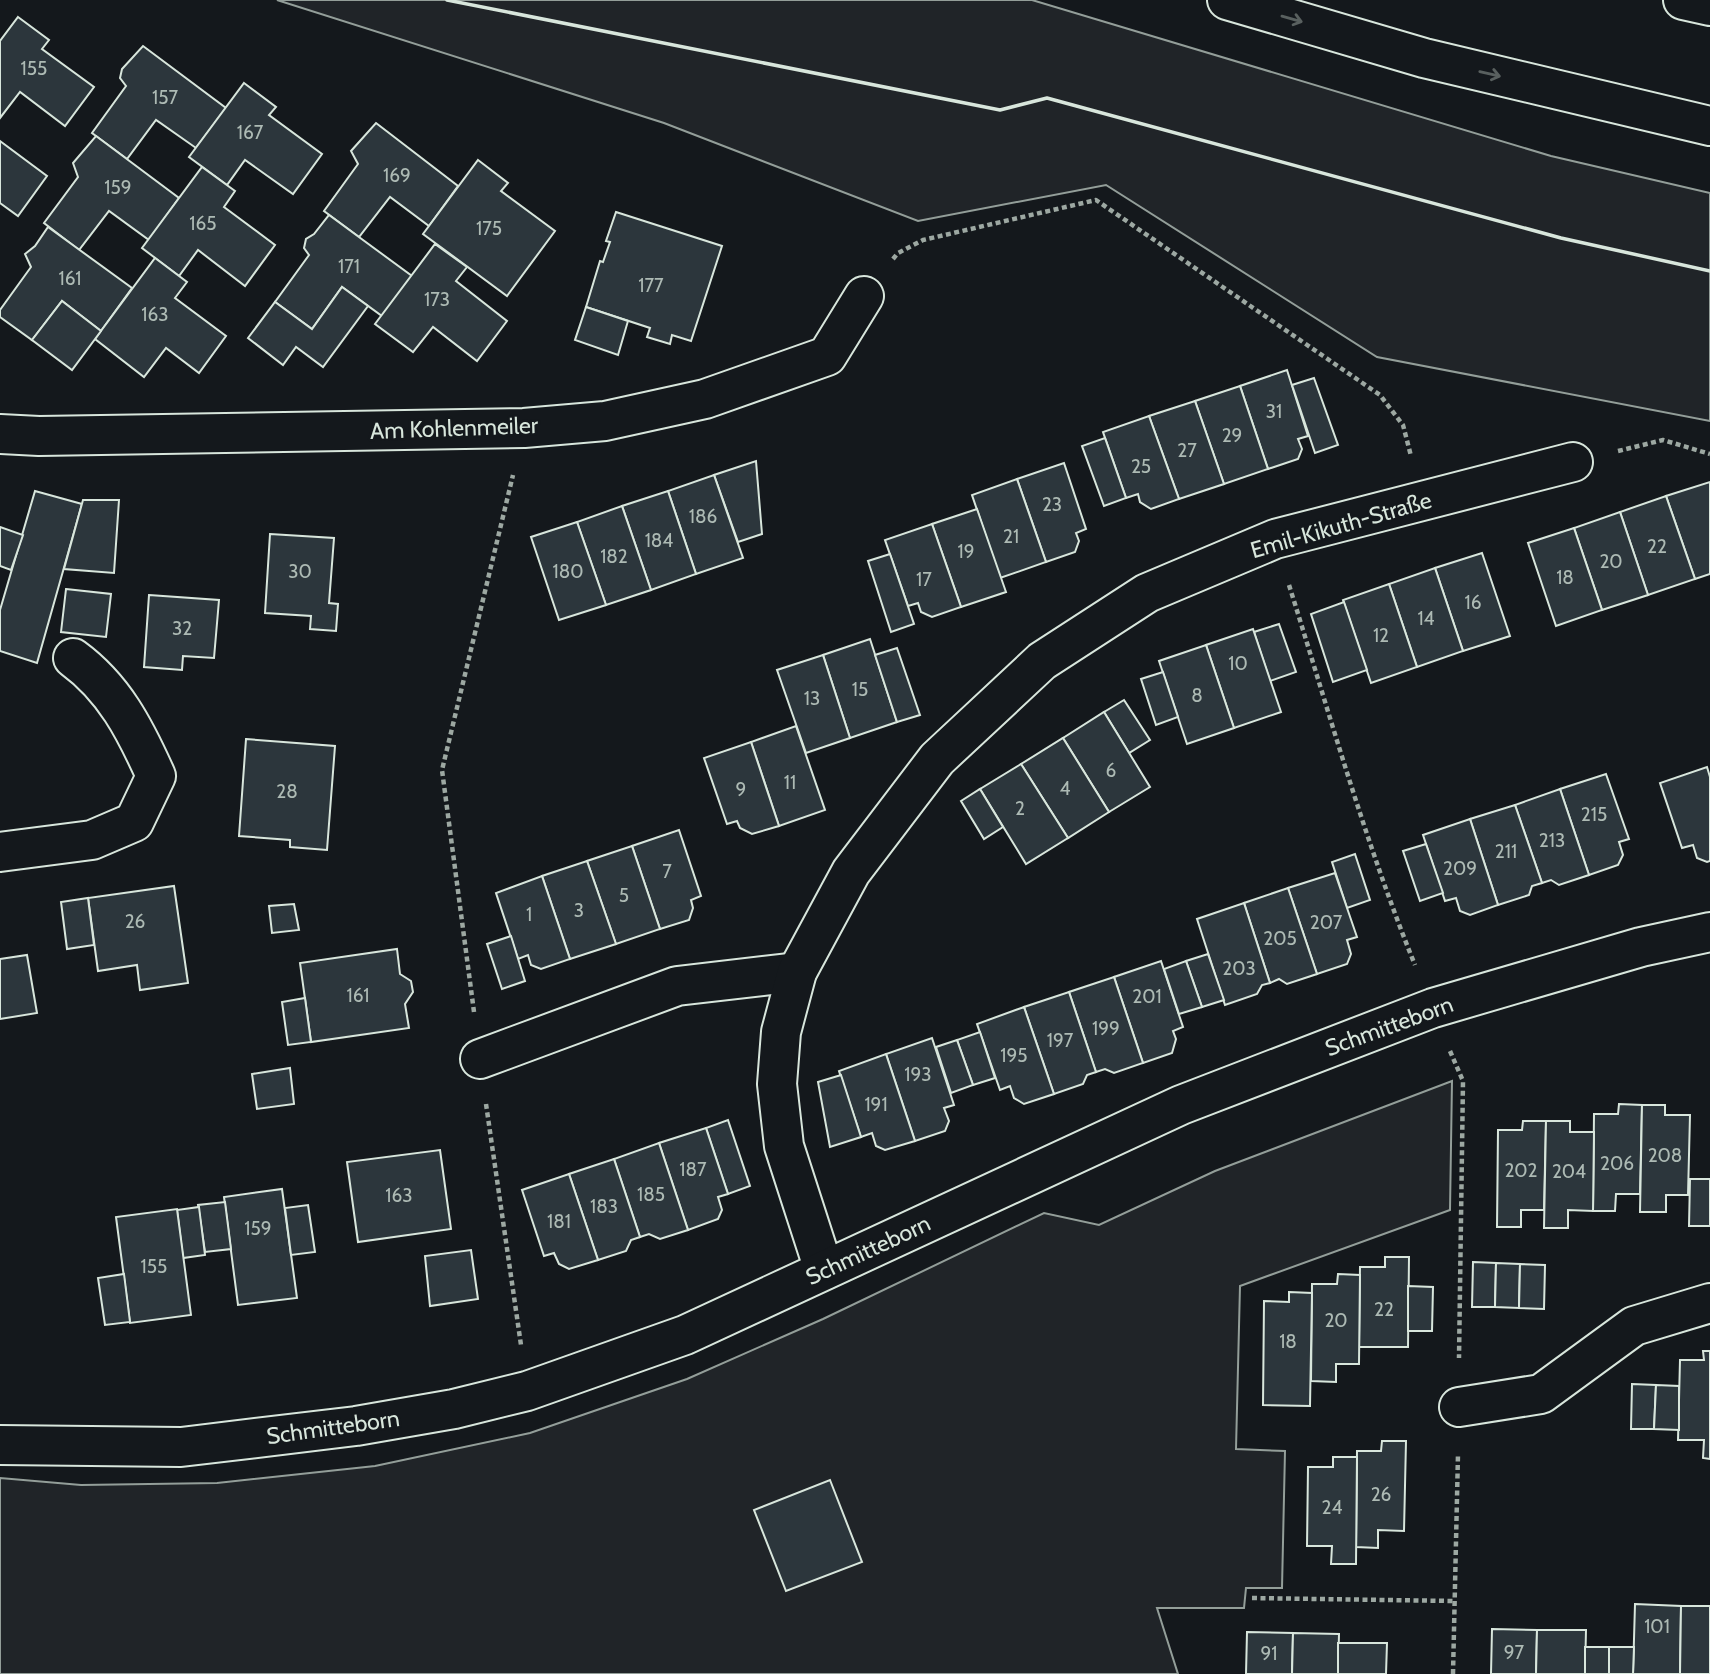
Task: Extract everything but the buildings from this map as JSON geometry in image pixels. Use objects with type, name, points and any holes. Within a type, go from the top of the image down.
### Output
[{"type":"main road","points":[[1227,0],[1424,58],[1710,126]]},
{"type":"main road","points":[[1683,0],[1710,6]]},
{"type":"main road","name":"Am Kohlenmeiler","points":[[0,434],[38,436],[524,428],[605,421],[705,399],[827,356],[864,296]]},
{"type":"main road","name":"Emil-Kikuth-Straße","points":[[824,1270],[785,1146],[777,1084],[781,1032],[797,972],[851,872],[937,759],[1042,661],[1147,593],[1275,539],[1573,462]]},
{"type":"main road","points":[[0,852],[92,840],[134,822],[156,776],[115,699],[98,677],[73,658]]},
{"type":"main road","name":"Schmitteborn","points":[[0,1445],[181,1447],[356,1426],[454,1409],[527,1391],[685,1335],[1181,1105],[1433,1007],[1641,947],[1710,932]]},
{"type":"main road","points":[[480,1059],[677,986],[797,972]]},
{"type":"main road","points":[[1459,1407],[1541,1394],[1634,1326],[1710,1303]]},
{"type":"path","points":[[864,296],[898,253],[923,240],[1096,200],[1380,395],[1403,425],[1423,501]]},
{"type":"path","points":[[524,428],[442,771],[527,1391]]},
{"type":"path","points":[[1573,462],[1663,440],[1710,454]]},
{"type":"path","points":[[1275,539],[1398,922]]},
{"type":"path","points":[[1459,1353],[1463,1081]]},
{"type":"path","points":[[1453,1674],[1456,1499]]},
{"type":"path","points":[[1252,1598],[1454,1601]]},
{"type":"shaded area","points":[[277,0],[1032,0],[1551,156],[1710,193],[1710,421],[1377,357],[1106,185],[918,221],[664,123]]},
{"type":"shaded area","points":[[1452,1081],[1450,1210],[1240,1286],[1236,1449],[1285,1451],[1282,1588],[1246,1588],[1244,1608],[1157,1608],[1178,1674],[0,1674],[0,1478],[81,1485],[217,1483],[375,1466],[530,1433],[687,1379],[823,1319],[1044,1213],[1099,1225],[1215,1171]]},
{"type":"wall","points":[[447,0],[1000,110],[1047,98],[1561,238],[1710,271]]}]
